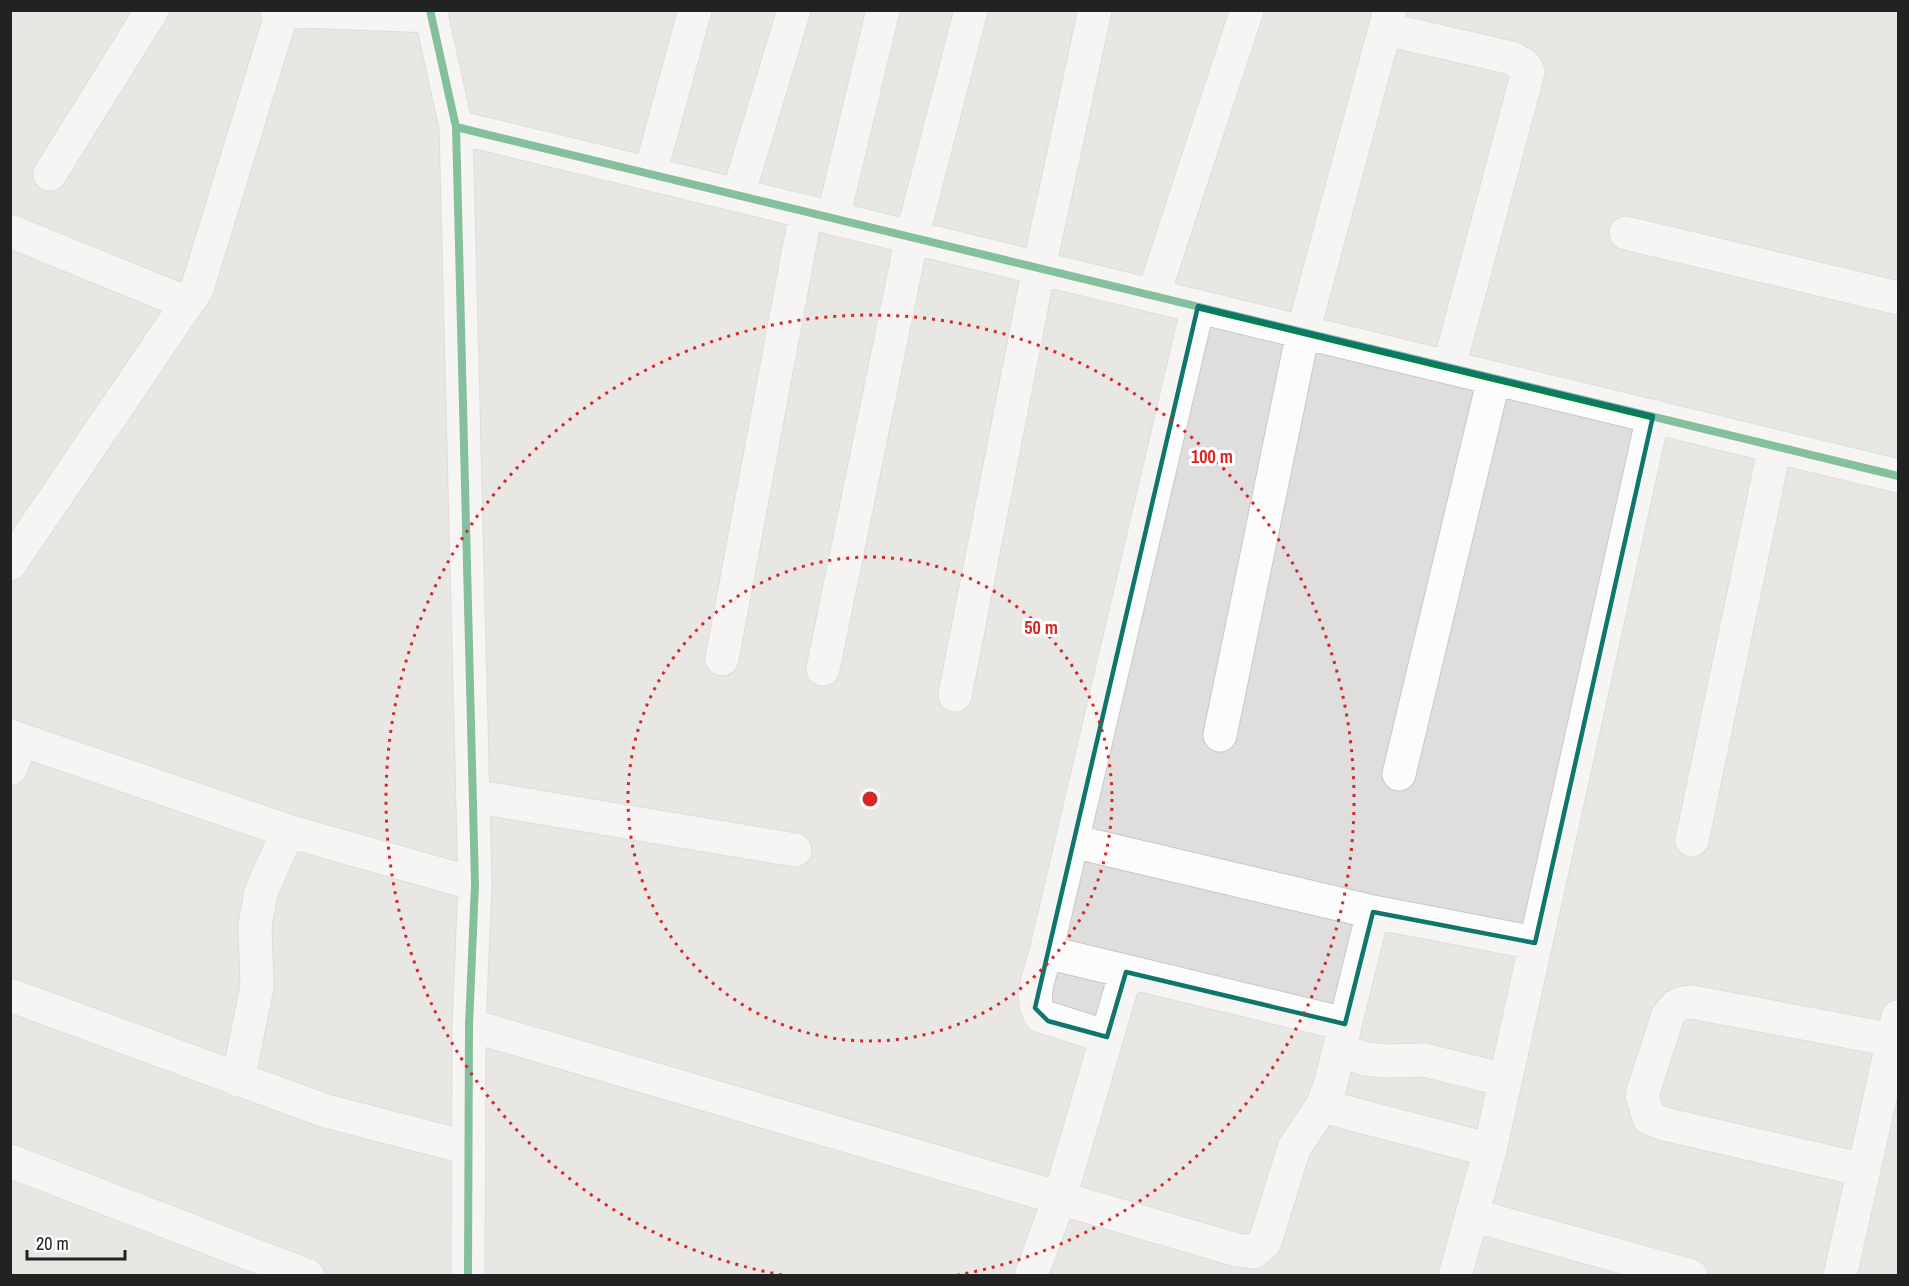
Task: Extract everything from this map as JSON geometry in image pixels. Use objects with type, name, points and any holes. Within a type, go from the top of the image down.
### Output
[{"type":"street","points":[[50,174],[152,10]]},
{"type":"street","points":[[650,174],[695,10]]},
{"type":"street","points":[[738,195],[794,10]]},
{"type":"street","points":[[722,659],[819,215],[883,10]]},
{"type":"street","points":[[823,669],[912,237],[971,10]]},
{"type":"street","points":[[955,695],[1039,268],[1095,10]]},
{"type":"street","points":[[1153,296],[1247,10]]},
{"type":"street","points":[[10,564],[197,289],[279,11],[430,13],[456,127],[475,884],[469,1025],[470,1148],[475,1275]]},
{"type":"street","points":[[1220,735],[1303,332],[1387,20],[1512,58],[1524,65],[1528,72],[1449,367]]},
{"type":"street","points":[[456,127],[1899,476]]},
{"type":"street","points":[[10,231],[187,303]]},
{"type":"street","points":[[1626,233],[1899,298]]},
{"type":"street","points":[[1107,1037],[1041,1016],[1035,1008],[1035,998],[1198,306]]},
{"type":"street","points":[[1399,774],[1494,378]]},
{"type":"street","points":[[1455,1275],[1490,1150],[1653,416]]},
{"type":"street","points":[[1692,840],[1775,446]]},
{"type":"street","points":[[14,749],[475,884]]},
{"type":"street","points":[[472,796],[795,850]]},
{"type":"street","points":[[238,1080],[257,987],[255,925],[261,892],[288,831]]},
{"type":"street","points":[[1072,841],[1373,912],[1535,943]]},
{"type":"street","points":[[469,1025],[1237,1250],[1253,1252],[1264,1242],[1294,1148],[1322,1106],[1373,912]]},
{"type":"street","points":[[1046,952],[1126,972],[1342,1037],[1366,1059],[1424,1060],[1504,1080]]},
{"type":"street","points":[[1031,1275],[1060,1197],[1126,972]]},
{"type":"street","points":[[10,995],[326,1111],[470,1148]]},
{"type":"street","points":[[1840,1275],[1864,1170],[1896,1029],[1692,1002],[1681,1003],[1673,1008],[1667,1018],[1642,1095],[1649,1118],[1664,1124],[1864,1170]]},
{"type":"street","points":[[1322,1106],[1490,1150]]},
{"type":"street","points":[[10,1161],[308,1275]]},
{"type":"street","points":[[1472,1215],[1691,1275]]},
{"type":"highlighted area","points":[[1198,306],[1653,416],[1535,943],[1373,912],[1345,1024],[1126,972],[1107,1037],[1048,1021],[1035,1008]]},
{"type":"shaded area","points":[[11,11],[1898,11],[1898,1275],[11,1275]]},
{"type":"cycle path","points":[[430,10],[456,127],[475,884],[469,1025],[468,1276]]},
{"type":"cycle path","points":[[456,127],[1898,476]]}]
